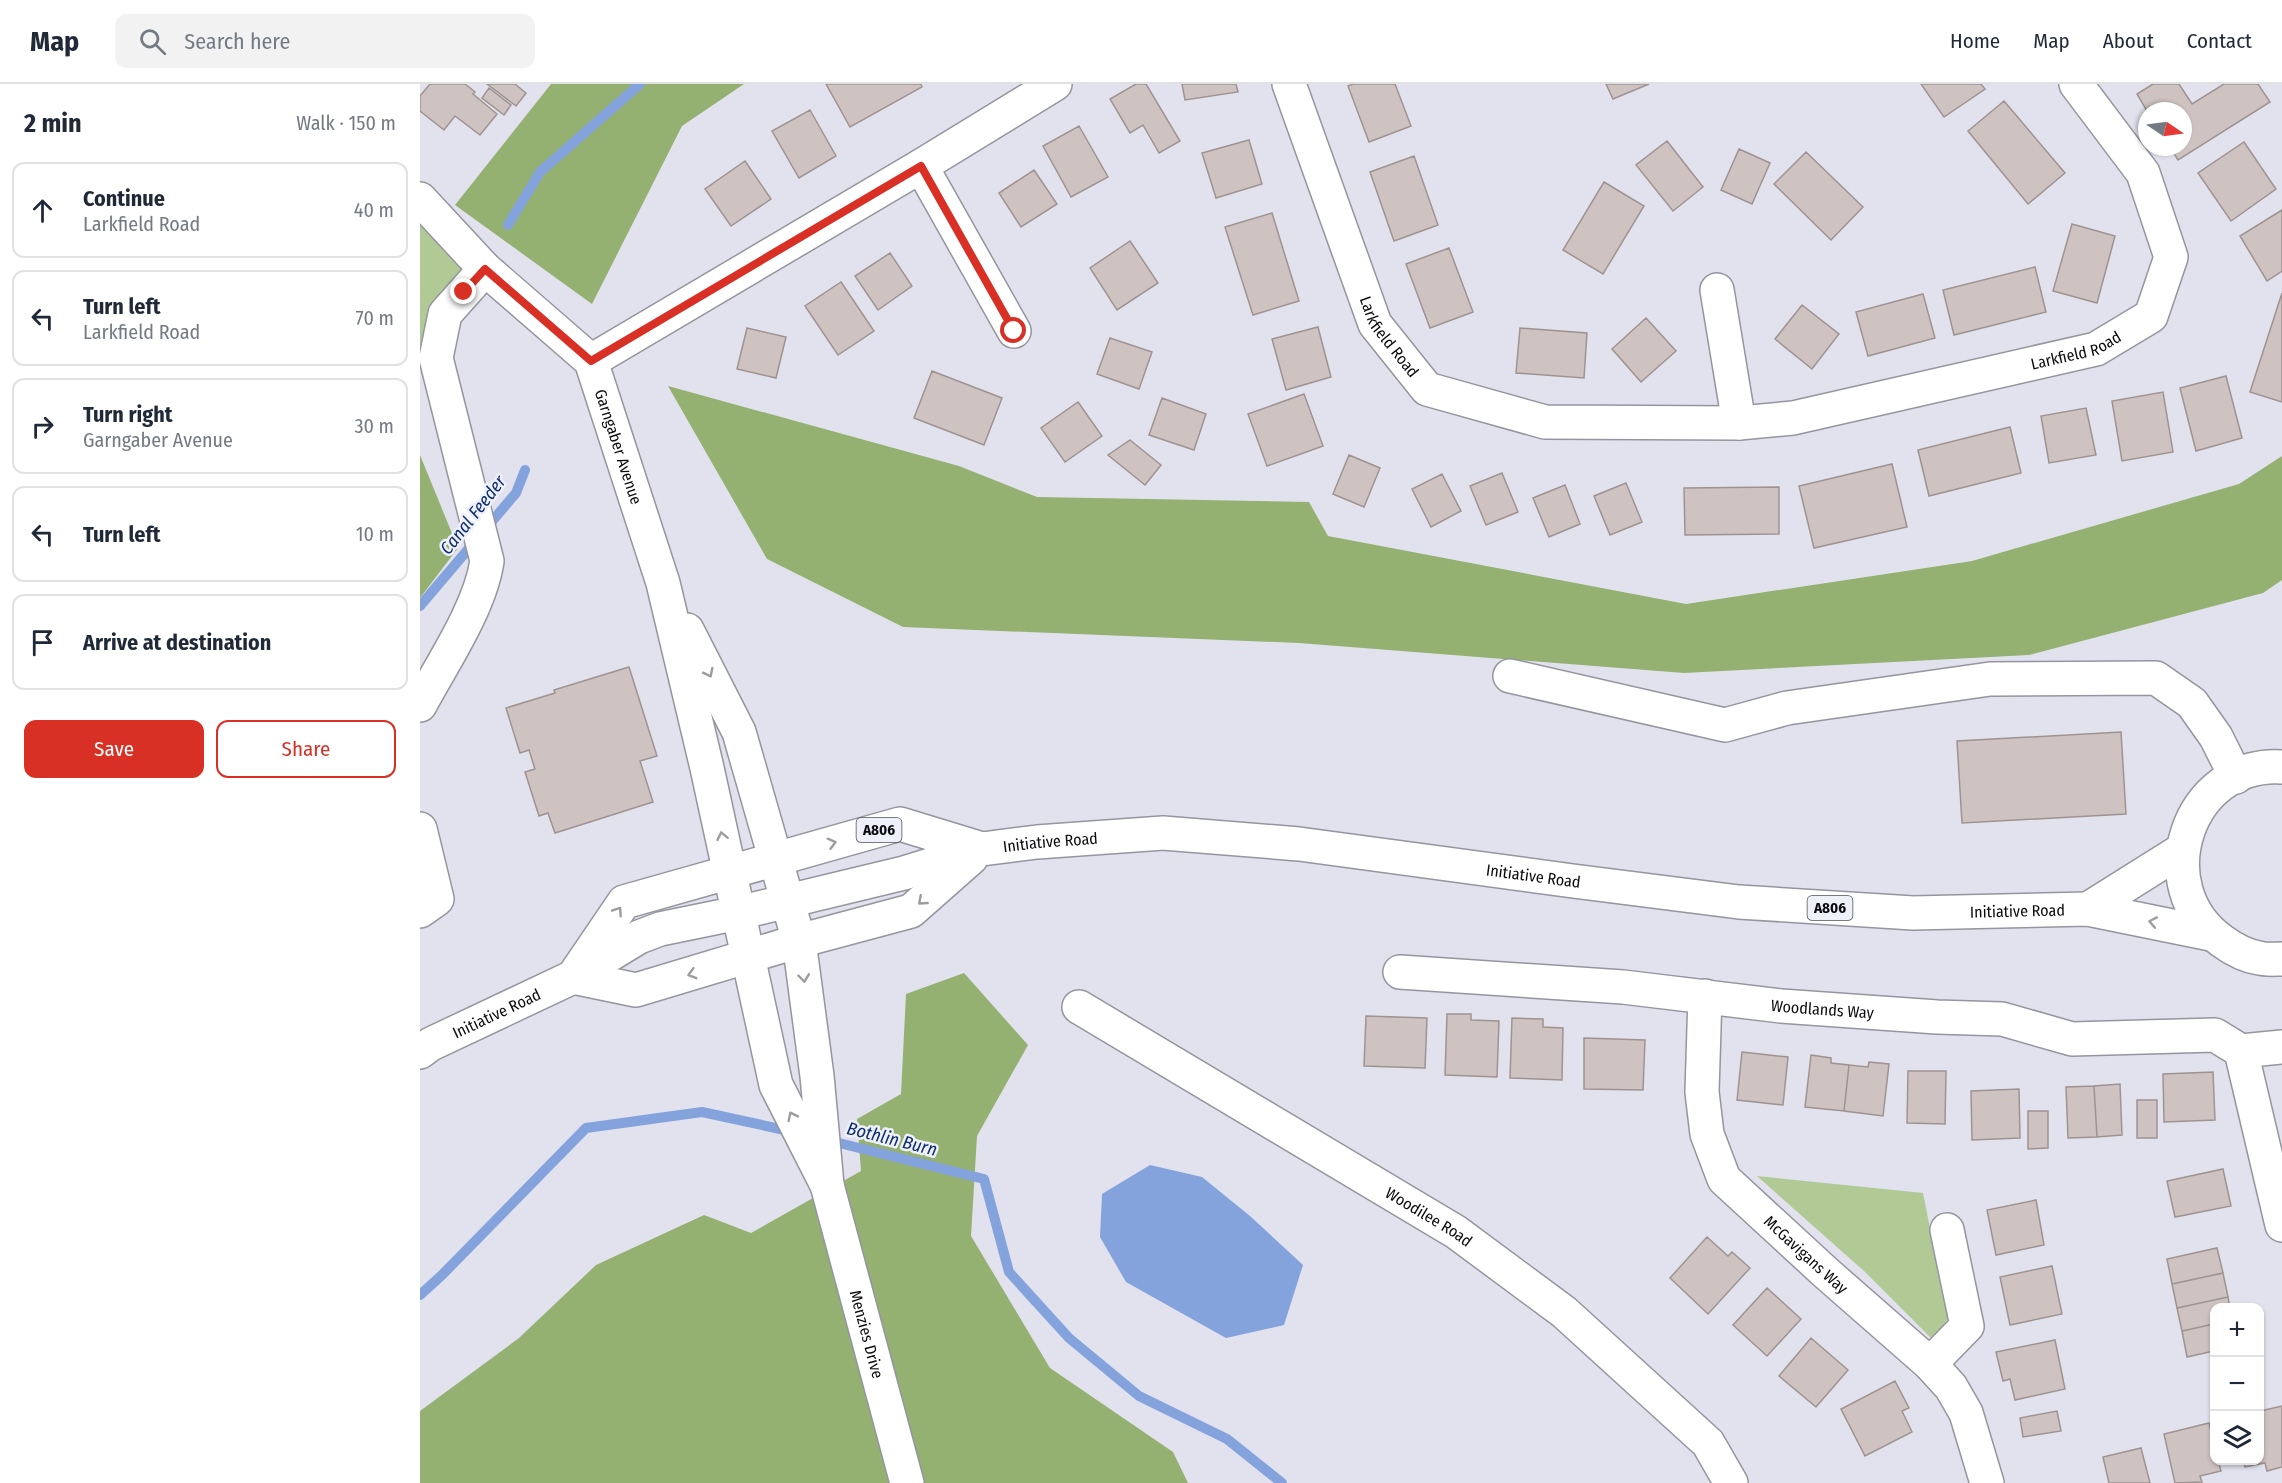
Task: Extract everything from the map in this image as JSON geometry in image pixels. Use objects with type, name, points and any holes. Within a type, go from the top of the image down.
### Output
[{"type":"street","points":[[420,199],[485,269],[591,361],[1055,84]]},
{"type":"street","name":"Larkfield Road","points":[[1289,84],[1375,324],[1426,389],[1545,422],[1739,423],[1793,418],[2096,349],[2151,316],[2171,257],[2143,173],[2076,84]]},
{"type":"street","points":[[921,166],[1014,331]]},
{"type":"street","points":[[420,705],[474,606],[486,568],[487,561],[436,358],[445,314],[485,269]]},
{"type":"street","points":[[1717,290],[1739,423]]},
{"type":"street","name":"Garngaber Avenue","points":[[591,361],[663,584],[738,913]]},
{"type":"street","name":"Garngaber Avenue","points":[[663,584],[739,732],[788,900]]},
{"type":"street","points":[[1510,676],[1725,725],[1788,708],[1990,679],[2156,678],[2192,703],[2216,737],[2236,777]]},
{"type":"street","points":[[2282,767],[2246,771],[2224,783],[2204,801],[2189,824],[2182,850],[2181,872],[2186,893],[2196,915],[2211,934],[2233,949],[2258,958],[2282,959]]},
{"type":"street","name":"Initiative Road","points":[[420,1052],[431,1044],[573,977],[624,902],[900,824],[982,849],[1037,842],[1162,833],[1299,844],[1573,882],[1739,902],[1913,913],[2088,909]]},
{"type":"street","points":[[420,829],[436,898],[420,911]]},
{"type":"street","name":"Initiative Road","points":[[573,977],[636,990],[799,941],[912,911],[982,849]]},
{"type":"street","name":"A806","points":[[573,977],[639,937],[660,929],[738,913],[904,873],[982,849]]},
{"type":"street","points":[[2088,909],[2182,850]]},
{"type":"street","name":"Menzies Drive","points":[[788,900],[799,941],[817,1076],[829,1192],[907,1483]]},
{"type":"street","name":"A806","points":[[2088,909],[2211,934]]},
{"type":"street","name":"Menzies Drive","points":[[738,913],[776,1085],[829,1192]]},
{"type":"street","name":"Woodlands Way","points":[[1400,972],[1623,987],[1781,1006],[1936,1017],[2002,1019],[2072,1039],[2215,1035],[2241,1051]]},
{"type":"street","name":"McGavigans Way","points":[[1705,996],[1702,1092],[1707,1134],[1724,1179],[1930,1364],[1952,1387],[1966,1413],[1987,1483]]},
{"type":"street","name":"Woodilee Road","points":[[1079,1007],[1456,1232],[1564,1312],[1708,1443],[1731,1483]]},
{"type":"street","points":[[2282,1047],[2241,1051],[2282,1225]]},
{"type":"street","points":[[1930,1364],[1967,1326],[1947,1230]]},
{"type":"green space","points":[[551,84],[744,84],[682,126],[592,304],[455,205]]},
{"type":"green space","points":[[420,224],[470,279],[420,369]]},
{"type":"green space","points":[[668,386],[959,466],[1037,497],[1309,502],[1328,536],[1686,604],[1972,561],[2239,484],[2282,456],[2282,580],[2263,593],[2029,655],[1684,673],[1299,643],[903,627],[767,559]]},
{"type":"green space","points":[[420,455],[458,548],[420,598]]},
{"type":"green space","points":[[964,973],[1028,1045],[977,1136],[971,1236],[1050,1368],[1173,1452],[1188,1483],[420,1483],[420,1411],[519,1338],[596,1265],[704,1215],[751,1233],[861,1171],[857,1119],[901,1094],[906,994]]},
{"type":"green space","points":[[1757,1176],[1923,1193],[1948,1318],[1939,1333],[1931,1338],[1864,1271]]},
{"type":"water","points":[[1150,1165],[1202,1177],[1250,1216],[1303,1265],[1284,1325],[1226,1338],[1126,1282],[1100,1237],[1102,1194]]},
{"type":"building","points":[[430,84],[465,84],[475,92],[473,94],[497,114],[480,135],[455,116],[444,130],[420,111],[420,96]]},
{"type":"building","points":[[487,84],[515,84],[526,93],[516,106]]},
{"type":"building","points":[[826,84],[921,84],[922,87],[850,127]]},
{"type":"building","points":[[1136,84],[1146,84],[1180,141],[1159,153],[1143,125],[1130,133],[1110,99]]},
{"type":"building","points":[[1182,84],[1236,84],[1238,92],[1185,100]]},
{"type":"building","points":[[1395,84],[1411,126],[1369,142],[1348,86]]},
{"type":"building","points":[[1606,84],[1649,84],[1613,99]]},
{"type":"building","points":[[1921,84],[1981,84],[1985,89],[1944,117]]},
{"type":"building","points":[[2153,84],[2179,84],[2191,102],[2142,102],[2137,94]]},
{"type":"building","points":[[2224,84],[2258,84],[2270,102],[2192,151],[2192,104]]},
{"type":"building","points":[[489,88],[511,105],[504,115],[482,98]]},
{"type":"building","points":[[2004,101],[2065,173],[2028,204],[1968,131]]},
{"type":"building","points":[[810,110],[836,156],[799,178],[772,131]]},
{"type":"building","points":[[1079,126],[1108,177],[1071,197],[1043,146]]},
{"type":"building","points":[[1249,140],[1262,184],[1216,198],[1202,153]]},
{"type":"building","points":[[1667,141],[1703,187],[1673,211],[1636,165]]},
{"type":"building","points":[[2244,142],[2276,189],[2231,221],[2198,173]]},
{"type":"building","points":[[1739,149],[1770,163],[1752,204],[1721,190]]},
{"type":"building","points":[[1806,152],[1863,207],[1831,240],[1774,184]]},
{"type":"building","points":[[1414,156],[1438,225],[1394,241],[1370,172]]},
{"type":"building","points":[[745,161],[771,199],[731,226],[705,189]]},
{"type":"building","points":[[1034,170],[1057,204],[1021,227],[999,193]]},
{"type":"building","points":[[1604,182],[1644,206],[1603,274],[1563,250]]},
{"type":"building","points":[[2282,210],[2282,271],[2267,281],[2240,236]]},
{"type":"building","points":[[1272,213],[1299,301],[1253,315],[1225,227]]},
{"type":"building","points":[[2072,224],[2115,236],[2097,303],[2053,291]]},
{"type":"building","points":[[1130,241],[1158,283],[1117,310],[1090,268]]},
{"type":"building","points":[[1449,248],[1473,312],[1430,328],[1406,264]]},
{"type":"building","points":[[890,253],[912,286],[878,310],[855,276]]},
{"type":"building","points":[[2035,267],[2046,312],[1954,335],[1943,290]]},
{"type":"building","points":[[841,282],[874,331],[838,355],[805,306]]},
{"type":"building","points":[[2282,293],[2282,402],[2250,392]]},
{"type":"building","points":[[1923,294],[1935,338],[1868,356],[1856,312]]},
{"type":"building","points":[[1802,305],[1839,334],[1812,369],[1775,339]]},
{"type":"building","points":[[1646,318],[1676,351],[1641,382],[1612,349]]},
{"type":"building","points":[[1318,327],[1331,377],[1286,390],[1272,339]]},
{"type":"building","points":[[747,328],[786,337],[776,378],[737,369]]},
{"type":"building","points":[[1520,328],[1587,333],[1584,378],[1516,373]]},
{"type":"building","points":[[1110,338],[1152,352],[1139,389],[1097,374]]},
{"type":"building","points":[[932,371],[1002,398],[984,445],[914,418]]},
{"type":"building","points":[[2226,376],[2242,438],[2196,451],[2180,388]]},
{"type":"building","points":[[2163,392],[2173,452],[2122,461],[2112,401]]},
{"type":"building","points":[[1304,394],[1323,446],[1267,466],[1248,414]]},
{"type":"building","points":[[1162,398],[1206,414],[1194,450],[1149,435]]},
{"type":"building","points":[[1078,402],[1102,436],[1065,462],[1041,428]]},
{"type":"building","points":[[2086,408],[2096,455],[2049,463],[2041,416]]},
{"type":"building","points":[[2010,427],[2021,473],[1929,496],[1918,450]]},
{"type":"building","points":[[1130,440],[1161,465],[1145,485],[1108,455]]},
{"type":"building","points":[[1349,455],[1380,468],[1364,507],[1333,494]]},
{"type":"building","points":[[1892,464],[1907,527],[1814,548],[1799,486]]},
{"type":"building","points":[[1502,473],[1518,512],[1486,525],[1470,486]]},
{"type":"building","points":[[1442,474],[1461,511],[1431,527],[1412,489]]},
{"type":"building","points":[[1626,483],[1642,522],[1610,535],[1594,496]]},
{"type":"building","points":[[1565,485],[1580,524],[1549,537],[1533,498]]},
{"type":"building","points":[[1779,487],[1779,534],[1685,535],[1684,488]]},
{"type":"building","points":[[629,667],[657,756],[640,761],[653,802],[555,833],[548,813],[539,816],[525,772],[535,769],[529,750],[520,753],[506,708],[555,693],[554,690]]},
{"type":"building","points":[[2121,732],[2126,814],[1962,823],[1957,741]]},
{"type":"building","points":[[1447,1014],[1471,1014],[1471,1020],[1499,1021],[1497,1077],[1445,1075]]},
{"type":"building","points":[[1366,1016],[1427,1018],[1425,1068],[1364,1066]]},
{"type":"building","points":[[1512,1018],[1543,1019],[1543,1027],[1563,1028],[1562,1080],[1510,1078]]},
{"type":"building","points":[[1584,1038],[1645,1040],[1643,1090],[1584,1089]]},
{"type":"building","points":[[1742,1052],[1788,1057],[1783,1105],[1737,1100]]},
{"type":"building","points":[[1811,1055],[1831,1058],[1831,1063],[1849,1065],[1844,1111],[1805,1107]]},
{"type":"building","points":[[1869,1062],[1889,1064],[1883,1116],[1844,1111],[1849,1065],[1868,1067]]},
{"type":"building","points":[[1908,1071],[1946,1071],[1945,1124],[1907,1123]]},
{"type":"building","points":[[2213,1072],[2215,1120],[2164,1122],[2163,1074]]},
{"type":"building","points":[[2120,1084],[2122,1135],[2097,1137],[2094,1086]]},
{"type":"building","points":[[2094,1086],[2097,1137],[2068,1138],[2066,1087]]},
{"type":"building","points":[[2019,1089],[2020,1138],[1972,1140],[1971,1091]]},
{"type":"building","points":[[2137,1100],[2157,1100],[2157,1138],[2137,1138]]},
{"type":"building","points":[[2028,1111],[2048,1111],[2048,1148],[2028,1149]]},
{"type":"building","points":[[2223,1169],[2231,1206],[2175,1217],[2167,1181]]},
{"type":"building","points":[[2036,1200],[2044,1245],[1996,1255],[1987,1210]]},
{"type":"building","points":[[1707,1237],[1728,1256],[1732,1252],[1750,1268],[1708,1314],[1670,1278]]},
{"type":"building","points":[[2217,1248],[2223,1273],[2172,1284],[2167,1259]]},
{"type":"building","points":[[2052,1266],[2062,1314],[2010,1325],[2000,1277]]},
{"type":"building","points":[[2223,1273],[2228,1297],[2177,1308],[2172,1284]]},
{"type":"building","points":[[1767,1288],[1801,1319],[1767,1356],[1733,1325]]},
{"type":"building","points":[[2228,1297],[2229,1303],[2210,1303],[2210,1325],[2182,1331],[2177,1308]]},
{"type":"building","points":[[2210,1325],[2210,1352],[2187,1357],[2182,1331]]},
{"type":"building","points":[[1811,1338],[1848,1370],[1816,1407],[1779,1376]]},
{"type":"building","points":[[2055,1340],[2065,1389],[2015,1400],[2010,1379],[2003,1381],[1996,1352]]},
{"type":"building","points":[[1895,1381],[1909,1408],[1902,1411],[1912,1432],[1865,1456],[1841,1409]]},
{"type":"building","points":[[2282,1406],[2282,1467],[2267,1471],[2264,1463],[2264,1410]]},
{"type":"building","points":[[2057,1411],[2061,1431],[2023,1437],[2020,1418]]},
{"type":"building","points":[[2209,1423],[2210,1465],[2219,1465],[2221,1471],[2200,1476],[2202,1482],[2175,1483],[2164,1434]]},
{"type":"building","points":[[2141,1448],[2150,1483],[2109,1483],[2103,1457]]},
{"type":"waterway","name":"Canal Feeder","points":[[508,225],[540,172],[640,84]]},
{"type":"waterway","name":"Canal Feeder","points":[[420,606],[516,493],[525,470]]},
{"type":"waterway","name":"Bothlin Burn","points":[[420,1295],[586,1128],[702,1112],[794,1132]]},
{"type":"waterway","name":"Bothlin Burn","points":[[827,1140],[984,1179],[1009,1272],[1069,1338],[1139,1396],[1227,1439],[1282,1483]]},
{"type":"route","points":[[464,292],[485,269],[591,361],[921,166],[1014,331]]}]
